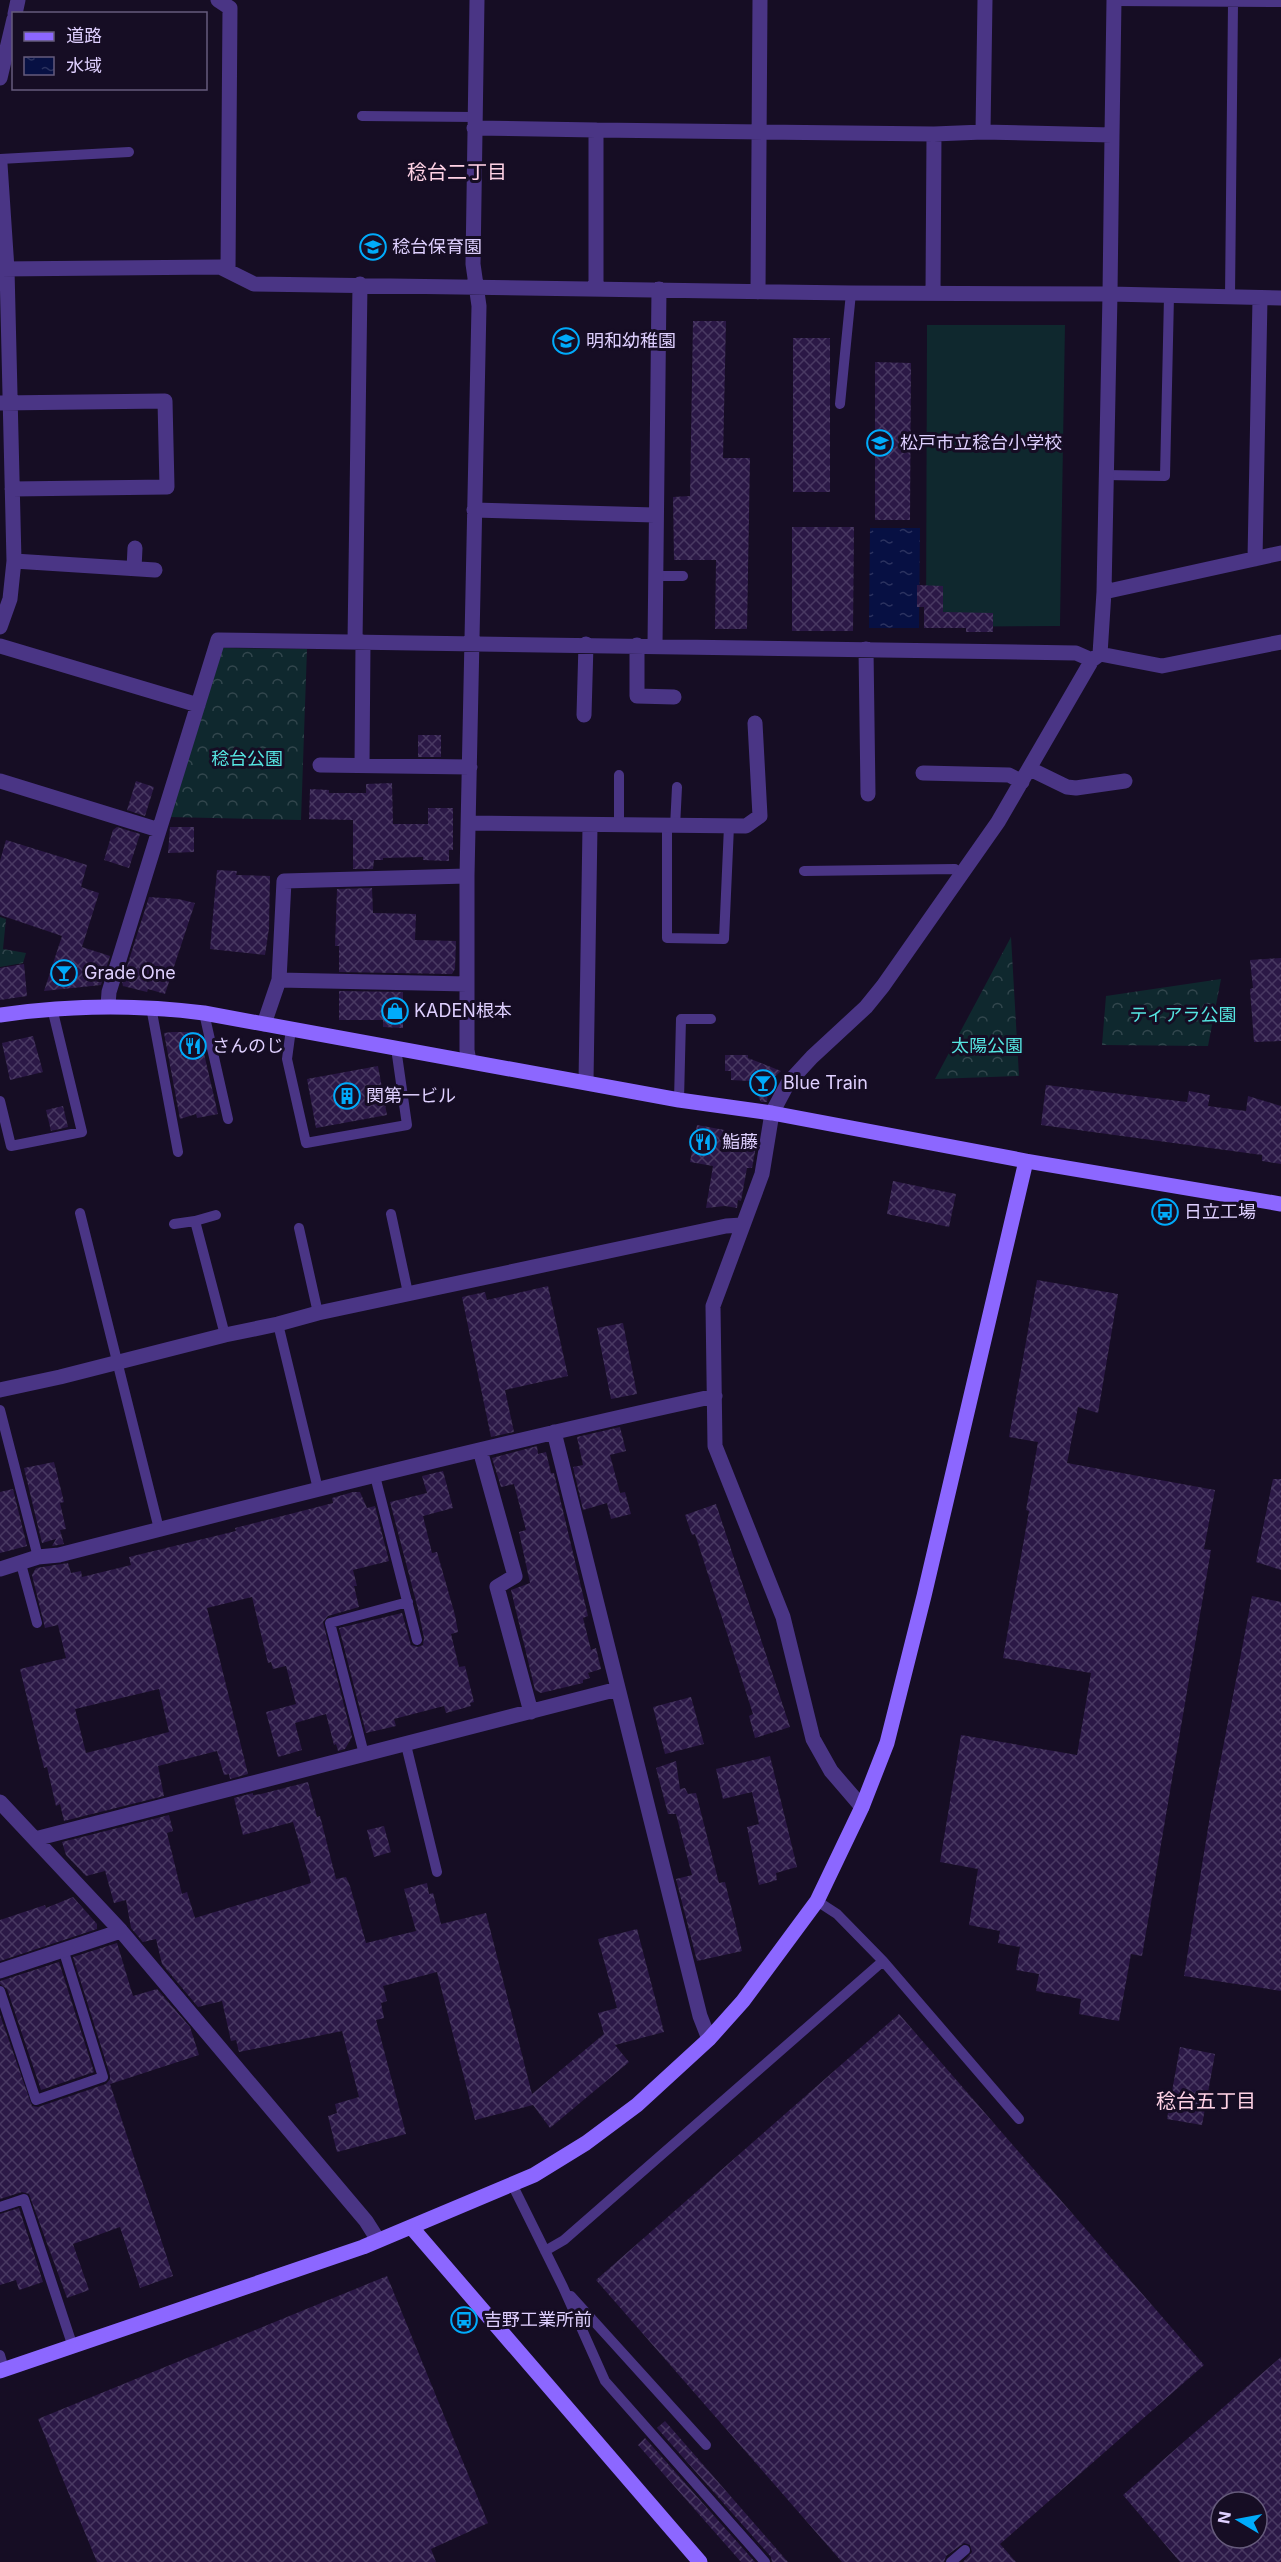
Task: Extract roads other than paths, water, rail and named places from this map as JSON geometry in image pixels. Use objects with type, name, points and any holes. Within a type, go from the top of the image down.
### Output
[{"type":"street","points":[[218,0],[230,8],[228,270]]},
{"type":"street","points":[[469,1061],[466,1050],[467,876],[479,306],[473,264],[477,0]]},
{"type":"street","points":[[758,292],[760,0]]},
{"type":"street","points":[[984,132],[985,0]]},
{"type":"street","points":[[862,1807],[831,1771],[813,1739],[783,1617],[716,1446],[713,1306],[762,1174],[772,1113],[788,1083],[812,1057],[866,1007],[883,987],[962,875],[1030,769],[1096,657],[1104,592],[1114,1]]},
{"type":"street","points":[[0,78],[12,28]]},
{"type":"street","points":[[474,122],[596,130],[1112,135]]},
{"type":"street","points":[[596,130],[596,288]]},
{"type":"street","points":[[933,293],[934,134]]},
{"type":"street","points":[[0,164],[5,403],[12,489],[14,561],[10,599],[0,627]]},
{"type":"street","points":[[3,269],[220,267],[254,284],[1281,298]]},
{"type":"street","points":[[360,284],[359,642],[362,766]]},
{"type":"street","points":[[654,645],[658,289]]},
{"type":"street","points":[[1255,559],[1260,297]]},
{"type":"street","points":[[5,403],[165,401],[167,487],[12,489]]},
{"type":"street","points":[[474,510],[655,515]]},
{"type":"street","points":[[134,569],[135,548]]},
{"type":"street","points":[[1104,592],[1281,552]]},
{"type":"street","points":[[14,561],[155,570]]},
{"type":"street","points":[[108,1005],[109,992],[218,640],[1076,653],[1162,666],[1281,642]]},
{"type":"street","points":[[584,716],[586,645]]},
{"type":"street","points":[[637,645],[637,696],[674,696]]},
{"type":"street","points":[[0,646],[198,705]]},
{"type":"street","points":[[866,649],[868,794]]},
{"type":"street","points":[[469,823],[746,826],[760,816],[755,723]]},
{"type":"street","points":[[320,765],[470,767]]},
{"type":"street","points":[[1030,769],[1067,787],[1125,781]]},
{"type":"street","points":[[923,773],[1010,775],[1022,782]]},
{"type":"street","points":[[0,781],[159,830]]},
{"type":"street","points":[[586,1082],[590,826]]},
{"type":"street","points":[[264,1024],[279,980],[284,881],[467,876]]},
{"type":"street","points":[[279,980],[467,984]]},
{"type":"street","points":[[0,1015],[52,1008],[108,1005],[204,1013],[679,1100],[772,1113],[1026,1161],[1281,1204]]},
{"type":"street","points":[[2,2365],[73,2347],[412,2228],[534,2175],[586,2143],[638,2105],[709,2038],[743,2001],[817,1901],[862,1807],[887,1743],[919,1618],[1026,1161]]},
{"type":"street","points":[[0,1390],[318,1313],[726,1226],[742,1225]]},
{"type":"street","points":[[0,1569],[38,1557],[59,1555],[318,1488],[554,1431],[715,1396]]},
{"type":"street","points":[[554,1431],[700,2016],[709,2038]]},
{"type":"street","points":[[480,1450],[515,1576],[497,1587],[531,1712]]},
{"type":"street","points":[[35,1839],[618,1689]]},
{"type":"street","points":[[0,1802],[121,1931],[366,2221],[378,2240]]},
{"type":"street","points":[[0,1971],[121,1931]]},
{"type":"street","points":[[412,2228],[700,2562]]},
{"type":"lane","points":[[1114,1],[1281,2]]},
{"type":"lane","points":[[1230,297],[1233,3]]},
{"type":"lane","points":[[362,116],[474,122]]},
{"type":"lane","points":[[0,159],[129,152]]},
{"type":"lane","points":[[840,404],[851,293]]},
{"type":"lane","points":[[1105,475],[1165,476],[1170,296]]},
{"type":"lane","points":[[654,576],[683,576]]},
{"type":"lane","points":[[619,775],[619,826]]},
{"type":"lane","points":[[677,787],[671,826],[667,938],[724,939],[729,826]]},
{"type":"lane","points":[[804,871],[956,869],[962,875]]},
{"type":"lane","points":[[151,1007],[178,1152]]},
{"type":"lane","points":[[0,1101],[11,1146],[82,1132],[52,1008]]},
{"type":"lane","points":[[204,1013],[228,1119]]},
{"type":"lane","points":[[679,1100],[681,1019],[711,1019]]},
{"type":"lane","points":[[291,1029],[287,1059],[306,1143],[407,1125],[396,1048]]},
{"type":"lane","points":[[80,1213],[159,1529]]},
{"type":"lane","points":[[391,1214],[408,1293]]},
{"type":"lane","points":[[174,1224],[216,1215]]},
{"type":"lane","points":[[195,1221],[225,1335]]},
{"type":"lane","points":[[299,1228],[318,1313]]},
{"type":"lane","points":[[278,1324],[318,1488]]},
{"type":"lane","points":[[0,1410],[38,1557]]},
{"type":"lane","points":[[375,1476],[417,1640]]},
{"type":"lane","points":[[21,1564],[37,1623]]},
{"type":"lane","points":[[364,1754],[330,1623],[408,1602]]},
{"type":"lane","points":[[406,1745],[437,1872]]},
{"type":"lane","points":[[817,1901],[837,1914],[883,1961],[1019,2119]]},
{"type":"lane","points":[[0,1992],[36,2100],[103,2077],[63,1949]]},
{"type":"lane","points":[[545,2251],[564,2240],[883,1961]]},
{"type":"lane","points":[[512,2184],[605,2381],[765,2562]]},
{"type":"lane","points":[[0,2207],[24,2199],[73,2347]]},
{"type":"lane","points":[[562,2287],[706,2445]]},
{"type":"lane","points":[[951,2562],[965,2550]]},
{"type":"water","points":[[870,528],[920,528],[919,628],[869,628]]},
{"type":"place","name":"稔台保育園","points":[[373,247]]},
{"type":"place","name":"明和幼稚園","points":[[566,341]]},
{"type":"place","name":"松戸市立稔台小学校","points":[[880,443]]},
{"type":"place","name":"Grade One","points":[[64,973]]},
{"type":"place","name":"KADEN根本","points":[[395,1011]]},
{"type":"place","name":"さんのじ","points":[[193,1046]]},
{"type":"place","name":"Blue Train","points":[[763,1083]]},
{"type":"place","name":"関第一ビル","points":[[347,1096]]},
{"type":"place","name":"鮨藤","points":[[703,1142]]},
{"type":"place","name":"日立工場","points":[[1165,1212]]},
{"type":"place","name":"吉野工業所前","points":[[464,2320]]},
{"type":"district","name":"稔台二丁目","points":[[457,172]]},
{"type":"district","name":"稔台五丁目","points":[[1206,2101]]},
{"type":"park label","name":"稔台公園","points":[[247,759]]},
{"type":"park label","name":"ティアラ公園","points":[[1183,1015]]},
{"type":"park label","name":"太陽公園","points":[[987,1046]]}]
